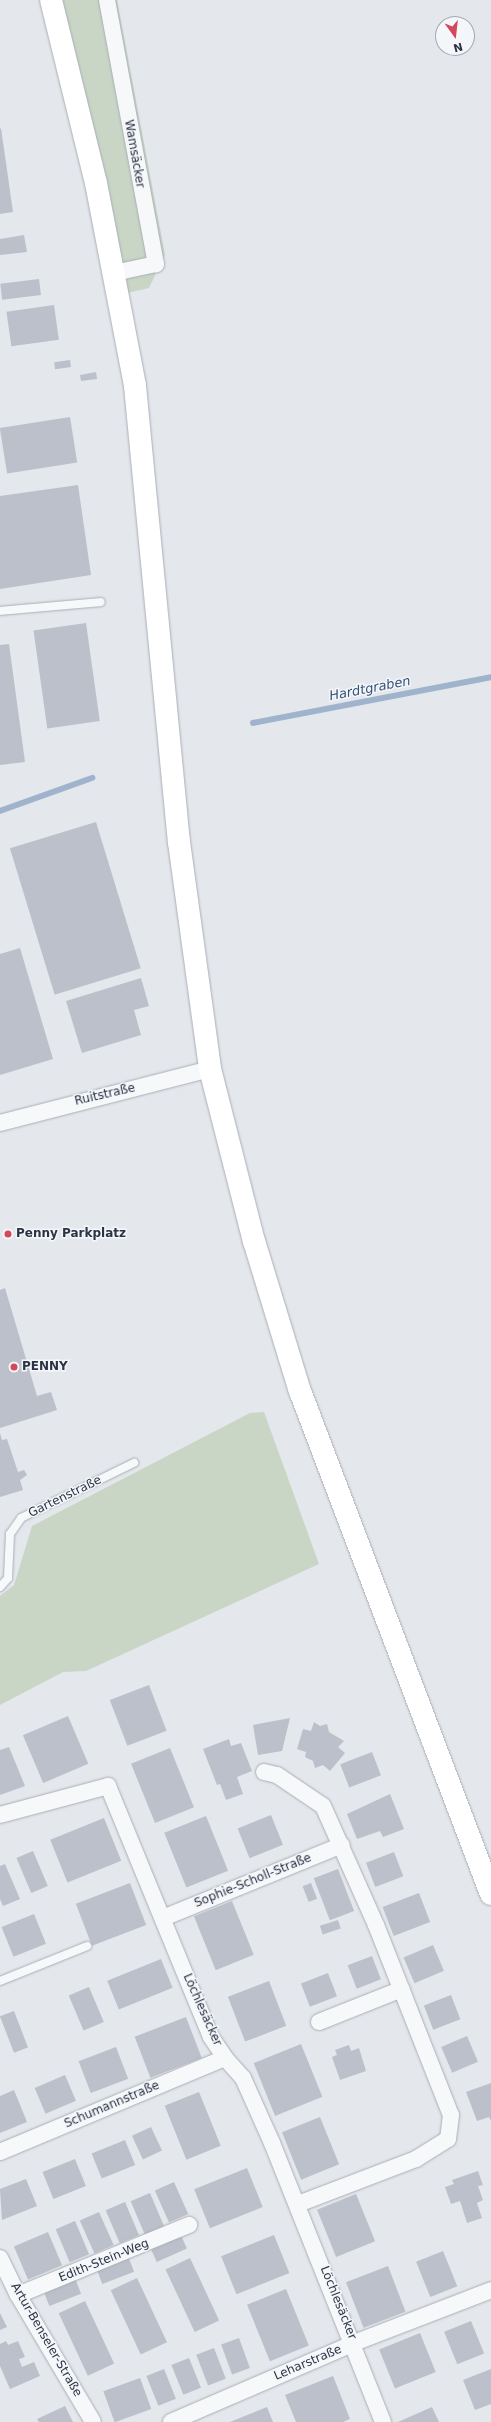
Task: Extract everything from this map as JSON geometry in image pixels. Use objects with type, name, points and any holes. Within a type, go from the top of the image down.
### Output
[{"type":"main road","points":[[52,0],[96,183],[135,386],[160,613],[179,842],[210,1069],[254,1241],[300,1391],[491,1894]]},
{"type":"street","name":"Wamsäcker","points":[[107,0],[156,264],[114,273]]},
{"type":"street","name":"Ruitstraße","points":[[0,1123],[210,1069]]},
{"type":"street","points":[[264,1772],[277,1775],[323,1806],[342,1845],[402,1989],[451,2115],[448,2139],[416,2159],[298,2204]]},
{"type":"street","name":"Löchlesäcker","points":[[0,1815],[108,1786],[211,2037],[225,2058],[243,2078],[298,2204],[384,2422]]},
{"type":"street","name":"Sophie-Scholl-Straße","points":[[163,1918],[342,1845]]},
{"type":"street","points":[[319,2022],[402,1989]]},
{"type":"street","name":"Schumannstraße","points":[[0,2152],[225,2058]]},
{"type":"street","name":"Edith-Stein-Weg","points":[[18,2295],[189,2225]]},
{"type":"street","name":"Artur-Benseler-Straße","points":[[0,2258],[18,2295],[93,2422]]},
{"type":"street","name":"Leharstraße","points":[[171,2422],[354,2343],[491,2290]]},
{"type":"lane","points":[[0,611],[101,602]]},
{"type":"lane","name":"Gartenstraße","points":[[0,1587],[8,1578],[11,1563],[10,1534],[21,1518],[134,1464]]},
{"type":"lane","points":[[0,1981],[87,1946]]},
{"type":"green space","points":[[51,0],[117,0],[165,255],[149,288],[118,295]]},
{"type":"green space","points":[[264,1412],[319,1564],[86,1671],[63,1672],[0,1705],[0,1596],[14,1585],[32,1526],[250,1413]]},
{"type":"building","points":[[1,128],[13,212],[0,214],[0,129]]},
{"type":"building","points":[[24,235],[27,252],[0,255],[0,239]]},
{"type":"building","points":[[39,279],[41,295],[2,300],[0,284]]},
{"type":"building","points":[[54,305],[59,340],[11,346],[6,312]]},
{"type":"building","points":[[70,360],[71,367],[55,369],[54,362]]},
{"type":"building","points":[[96,372],[97,379],[81,381],[80,375]]},
{"type":"building","points":[[70,417],[77,462],[7,474],[0,428]]},
{"type":"building","points":[[78,485],[91,575],[0,589],[0,496]]},
{"type":"building","points":[[86,623],[100,721],[47,728],[34,630]]},
{"type":"building","points":[[9,644],[25,762],[0,765],[0,645]]},
{"type":"building","points":[[96,822],[141,968],[55,995],[10,848]]},
{"type":"building","points":[[20,948],[53,1059],[0,1075],[0,954]]},
{"type":"building","points":[[141,978],[149,1006],[134,1010],[141,1035],[82,1053],[66,1001]]},
{"type":"building","name":"PENNY","points":[[5,1288],[37,1396],[51,1392],[57,1410],[0,1428],[0,1290]]},
{"type":"building","points":[[0,1433],[2,1440],[7,1439],[18,1472],[24,1470],[27,1475],[20,1480],[23,1490],[0,1497]]},
{"type":"building","points":[[149,1685],[167,1731],[127,1746],[110,1700]]},
{"type":"building","points":[[68,1716],[88,1764],[43,1783],[23,1735]]},
{"type":"building","points":[[290,1718],[282,1751],[258,1755],[253,1725]]},
{"type":"building","points":[[314,1722],[320,1726],[327,1724],[329,1732],[344,1741],[338,1747],[345,1753],[330,1771],[323,1765],[315,1768],[313,1761],[305,1757],[306,1752],[297,1749],[303,1729],[311,1731]]},
{"type":"building","points":[[229,1739],[231,1746],[241,1743],[252,1771],[237,1777],[243,1794],[226,1800],[220,1784],[217,1785],[203,1749]]},
{"type":"building","points":[[9,1747],[25,1786],[0,1795],[0,1750]]},
{"type":"building","points":[[170,1748],[194,1807],[155,1823],[131,1764]]},
{"type":"building","points":[[372,1752],[381,1775],[349,1788],[340,1764]]},
{"type":"building","points":[[390,1794],[404,1829],[383,1837],[380,1831],[357,1839],[347,1814]]},
{"type":"building","points":[[271,1815],[283,1845],[250,1858],[238,1828]]},
{"type":"building","points":[[206,1816],[228,1871],[186,1888],[164,1833]]},
{"type":"building","points":[[104,1818],[121,1861],[67,1882],[50,1840]]},
{"type":"building","points":[[33,1851],[48,1886],[31,1893],[16,1858]]},
{"type":"building","points":[[394,1852],[403,1876],[375,1887],[366,1863]]},
{"type":"building","points":[[5,1864],[20,1899],[3,1906],[0,1899],[0,1866]]},
{"type":"building","points":[[338,1869],[354,1911],[330,1920],[314,1878]]},
{"type":"building","points":[[130,1883],[146,1925],[92,1946],[76,1904]]},
{"type":"building","points":[[311,1883],[317,1899],[309,1902],[303,1886]]},
{"type":"building","points":[[419,1893],[430,1922],[394,1936],[383,1907]]},
{"type":"building","points":[[232,1901],[254,1955],[216,1970],[194,1916]]},
{"type":"building","points":[[34,1914],[46,1944],[14,1957],[2,1927]]},
{"type":"building","points":[[338,1920],[341,1929],[323,1934],[320,1926]]},
{"type":"building","points":[[433,1945],[444,1971],[414,1983],[404,1958]]},
{"type":"building","points":[[372,1956],[381,1979],[357,1989],[348,1965]]},
{"type":"building","points":[[161,1959],[173,1988],[119,2009],[107,1981]]},
{"type":"building","points":[[328,1973],[337,1996],[310,2007],[301,1983]]},
{"type":"building","points":[[269,1981],[286,2026],[245,2042],[228,1997]]},
{"type":"building","points":[[89,1987],[104,2022],[84,2031],[69,1996]]},
{"type":"building","points":[[451,1995],[460,2019],[433,2030],[424,2005]]},
{"type":"building","points":[[14,2011],[28,2047],[14,2053],[0,2016]]},
{"type":"building","points":[[186,2017],[202,2058],[150,2078],[135,2037]]},
{"type":"building","points":[[467,2036],[478,2062],[452,2073],[441,2047]]},
{"type":"building","points":[[301,2044],[322,2097],[275,2116],[254,2063]]},
{"type":"building","points":[[349,2045],[351,2051],[359,2048],[366,2071],[340,2080],[332,2057],[337,2055],[335,2050]]},
{"type":"building","points":[[116,2047],[128,2079],[91,2093],[79,2061]]},
{"type":"building","points":[[65,2075],[76,2101],[46,2114],[35,2088]]},
{"type":"building","points":[[491,2083],[491,2121],[489,2117],[477,2121],[466,2092]]},
{"type":"building","points":[[14,2090],[27,2122],[0,2133],[0,2096]]},
{"type":"building","points":[[199,2092],[221,2146],[186,2160],[165,2106]]},
{"type":"building","points":[[320,2117],[339,2164],[301,2180],[282,2132]]},
{"type":"building","points":[[151,2127],[162,2151],[143,2159],[132,2136]]},
{"type":"building","points":[[125,2140],[135,2165],[102,2179],[92,2153]]},
{"type":"building","points":[[75,2159],[86,2186],[53,2199],[43,2172]]},
{"type":"building","points":[[247,2168],[263,2207],[210,2228],[194,2189]]},
{"type":"building","points":[[478,2171],[483,2185],[478,2186],[483,2200],[477,2203],[482,2218],[467,2223],[460,2201],[451,2204],[445,2187],[454,2184],[452,2180]]},
{"type":"building","points":[[26,2179],[37,2206],[2,2220],[0,2189]]},
{"type":"building","points":[[174,2182],[188,2214],[169,2223],[155,2191]]},
{"type":"building","points":[[150,2193],[164,2226],[145,2234],[131,2201]]},
{"type":"building","points":[[356,2194],[375,2241],[336,2257],[317,2210]]},
{"type":"building","points":[[125,2202],[139,2235],[120,2243],[106,2210]]},
{"type":"building","points":[[99,2212],[114,2245],[94,2253],[80,2221]]},
{"type":"building","points":[[75,2221],[89,2254],[70,2262],[56,2229]]},
{"type":"building","points":[[48,2232],[62,2265],[28,2280],[14,2246]]},
{"type":"building","points":[[180,2233],[187,2249],[157,2262],[150,2246]]},
{"type":"building","points":[[274,2235],[289,2273],[237,2294],[221,2256]]},
{"type":"building","points":[[443,2251],[457,2286],[430,2297],[416,2262]]},
{"type":"building","points":[[128,2256],[134,2272],[102,2284],[96,2268]]},
{"type":"building","points":[[190,2258],[219,2321],[195,2332],[166,2269]]},
{"type":"building","points":[[388,2266],[406,2312],[364,2328],[346,2282]]},
{"type":"building","points":[[75,2278],[81,2294],[49,2306],[43,2290]]},
{"type":"building","points":[[137,2278],[167,2342],[141,2355],[111,2290]]},
{"type":"building","points":[[286,2289],[309,2346],[270,2361],[247,2305]]},
{"type":"building","points":[[85,2301],[114,2364],[88,2376],[59,2313]]},
{"type":"building","points":[[0,2313],[7,2327],[0,2330]]},
{"type":"building","points":[[471,2321],[484,2353],[457,2364],[444,2332]]},
{"type":"building","points":[[420,2333],[436,2372],[395,2388],[379,2349]]},
{"type":"building","points":[[239,2338],[250,2368],[232,2375],[221,2344]]},
{"type":"building","points":[[6,2341],[8,2345],[18,2341],[25,2357],[19,2359],[22,2367],[34,2362],[40,2376],[10,2389],[0,2366],[0,2344]]},
{"type":"building","points":[[214,2348],[226,2379],[208,2386],[196,2355]]},
{"type":"building","points":[[189,2358],[201,2388],[183,2395],[171,2365]]},
{"type":"building","points":[[164,2369],[176,2399],[158,2406],[146,2376]]},
{"type":"building","points":[[491,2369],[491,2404],[475,2410],[463,2380]]},
{"type":"building","points":[[333,2376],[350,2419],[343,2422],[296,2422],[285,2395]]},
{"type":"building","points":[[140,2378],[151,2409],[115,2422],[103,2391]]},
{"type":"building","points":[[65,2406],[73,2422],[39,2422],[37,2419]]},
{"type":"building","points":[[267,2407],[273,2422],[230,2422]]},
{"type":"building","points":[[432,2407],[439,2422],[398,2422]]},
{"type":"waterway","name":"Hardtgraben","points":[[253,723],[491,677]]},
{"type":"waterway","name":"Hardtgraben","points":[[0,811],[92,778]]},
{"type":"place","name":"Penny Parkplatz","points":[[8,1234]]},
{"type":"place","name":"PENNY","points":[[14,1367]]}]
